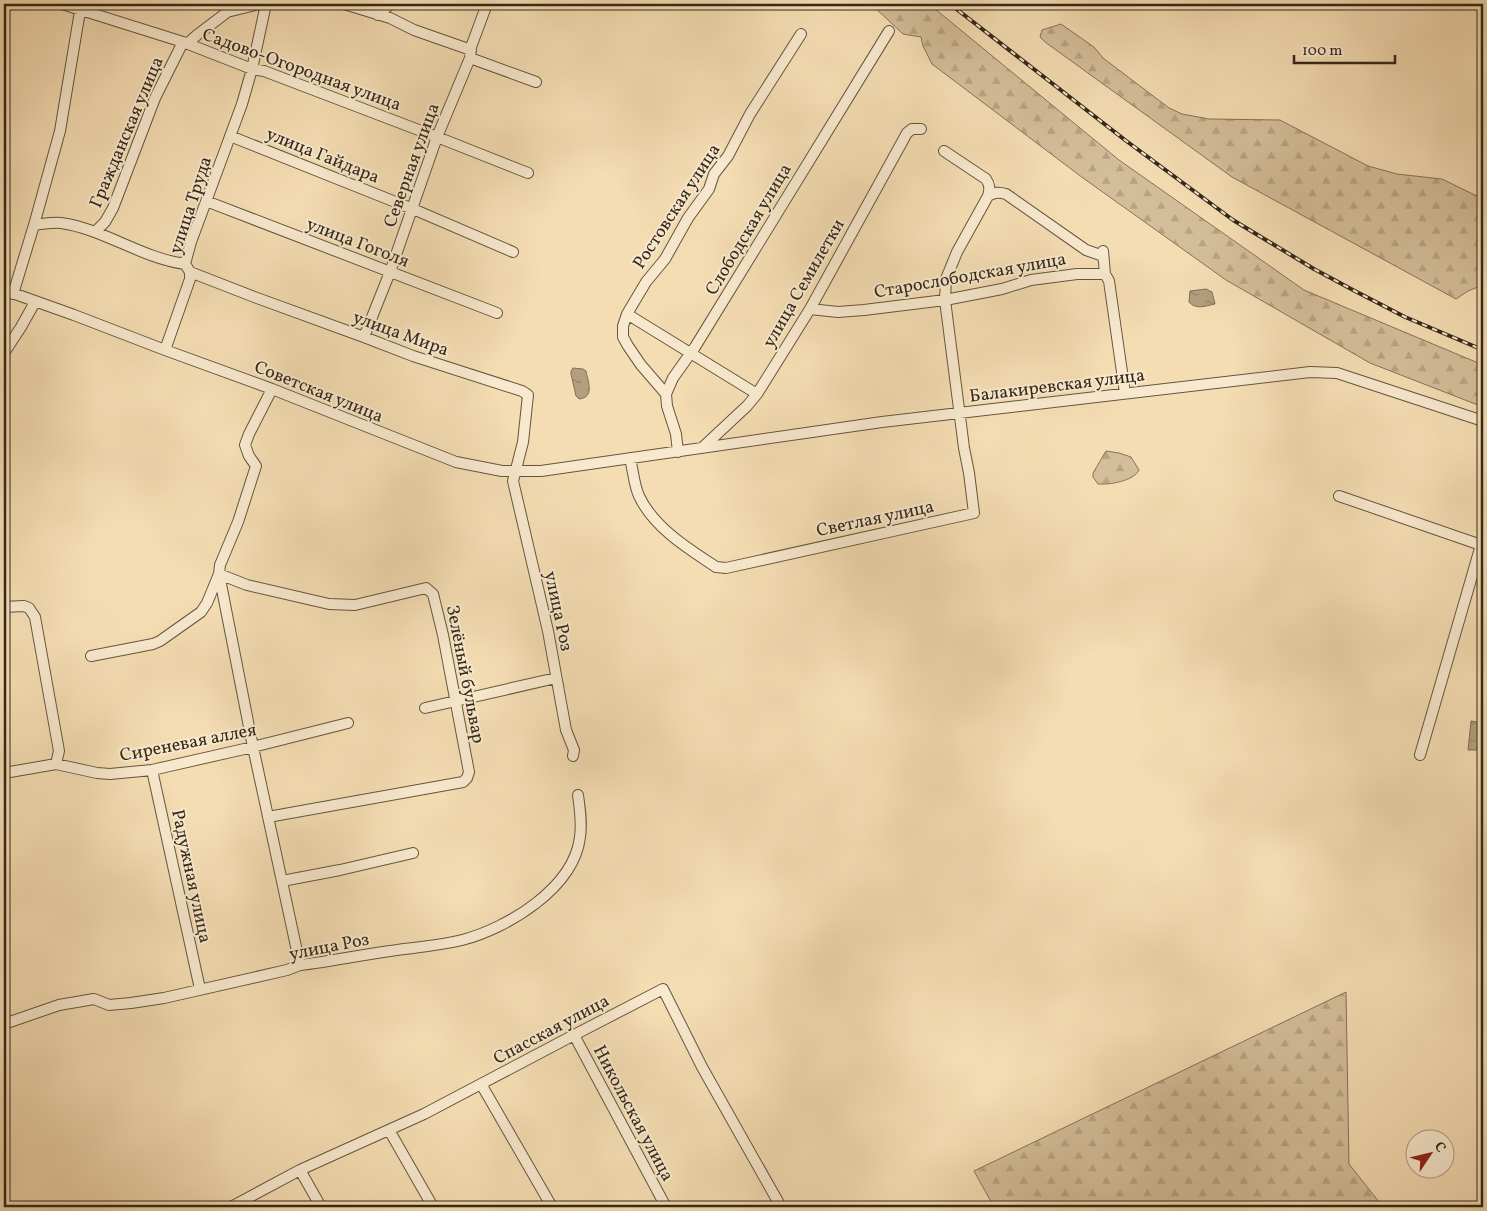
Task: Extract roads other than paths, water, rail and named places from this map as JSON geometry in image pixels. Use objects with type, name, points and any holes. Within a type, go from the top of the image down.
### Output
[{"type":"street","name":"Садово-Огородная улица","points":[[62,4],[81,7],[185,43],[252,70],[264,71],[528,173]]},
{"type":"street","points":[[185,43],[238,4]]},
{"type":"street","points":[[228,11],[259,4]]},
{"type":"street","name":"улица Труда","points":[[165,350],[190,279],[187,268],[206,201],[242,104],[252,70],[266,4]]},
{"type":"street","points":[[344,4],[390,18],[536,82]]},
{"type":"street","points":[[378,15],[390,4]]},
{"type":"street","name":"Северная улица","points":[[364,337],[413,209],[437,137],[471,54],[487,4]]},
{"type":"street","points":[[8,292],[34,225],[60,132],[81,7]]},
{"type":"street","name":"Слободская улица","points":[[666,394],[673,378],[691,353],[889,31]]},
{"type":"street","name":"Ростовская улица","points":[[666,394],[641,365],[626,342],[623,326],[627,314],[646,282],[665,259],[688,218],[709,189],[714,174],[728,156],[750,114],[801,34]]},
{"type":"street","name":"Гражданская улица","points":[[95,232],[105,222],[113,208],[155,98],[185,43]]},
{"type":"street","name":"улица Семилетки","points":[[702,448],[741,412],[757,394],[810,309],[907,133],[912,129],[921,129]]},
{"type":"street","name":"улица Гайдара","points":[[230,136],[413,209],[513,252]]},
{"type":"street","points":[[944,151],[986,179],[990,190],[988,196]]},
{"type":"street","name":"Старослободская улица","points":[[988,196],[994,192],[1006,194],[1086,250],[1103,254],[1105,274],[1109,281],[1124,393]]},
{"type":"street","name":"Светлая улица","points":[[630,458],[639,495],[651,516],[670,534],[716,567],[726,568],[974,513],[970,473],[944,300],[946,279],[957,252],[988,196]]},
{"type":"street","name":"улица Гоголя","points":[[206,201],[497,314]]},
{"type":"street","name":"улица Мира","points":[[34,225],[59,223],[85,228],[257,298],[413,356],[522,391],[528,395],[523,442],[515,472]]},
{"type":"street","name":"Старослободская улица","points":[[810,309],[838,312],[944,300],[1002,289],[1030,280],[1077,274],[1105,274]]},
{"type":"street","name":"Советская улица","points":[[8,292],[272,389],[456,462],[515,472],[541,471],[630,458]]},
{"type":"street","points":[[4,352],[35,302]]},
{"type":"street","points":[[627,314],[757,394]]},
{"type":"street","name":"Балакиревская улица","points":[[630,458],[960,412],[1310,372],[1337,374],[1483,421]]},
{"type":"street","points":[[91,656],[153,644],[201,612],[207,603],[219,574],[220,565],[238,522],[256,466],[245,446],[249,434],[272,389]]},
{"type":"street","points":[[666,394],[667,406],[676,434],[678,452]]},
{"type":"street","name":"улица Роз","points":[[515,472],[513,482],[548,631],[566,730],[574,750],[573,756]]},
{"type":"street","points":[[1338,496],[1482,542],[1420,755]]},
{"type":"street","points":[[219,574],[253,747],[300,965]]},
{"type":"street","name":"Зелёный бульвар","points":[[219,574],[247,585],[329,604],[356,605],[426,588],[433,594],[444,635],[469,772],[467,778],[463,782],[268,817]]},
{"type":"street","points":[[4,607],[24,606],[29,608],[35,617],[59,751],[56,764]]},
{"type":"street","points":[[424,708],[556,678]]},
{"type":"street","name":"Сиреневая аллея","points":[[4,773],[56,764],[110,774],[152,770],[348,723]]},
{"type":"street","name":"Радужная улица","points":[[152,770],[200,989]]},
{"type":"street","name":"улица Роз","points":[[4,1024],[59,1005],[94,999],[109,1005],[131,1004],[287,970],[300,965],[461,940],[490,931],[546,894],[562,879],[572,864],[580,839],[582,817],[578,795]]},
{"type":"street","points":[[282,881],[413,853]]},
{"type":"street","name":"Спасская улица","points":[[231,1207],[300,1170],[424,1114],[663,989],[702,1066],[781,1207]]},
{"type":"street","name":"Никольская улица","points":[[574,1035],[666,1207]]},
{"type":"street","points":[[481,1084],[552,1207]]},
{"type":"street","points":[[390,1130],[433,1207]]},
{"type":"street","points":[[300,1170],[321,1207]]},
{"type":"water","points":[[1206,289],[1212,292],[1215,304],[1198,307],[1189,302],[1190,291]]},
{"type":"water","points":[[573,368],[586,371],[589,392],[584,398],[579,399],[576,396],[571,374]]},
{"type":"water","points":[[1471,721],[1483,723],[1483,738],[1479,750],[1468,750]]},
{"type":"railway","points":[[950,4],[1125,140],[1233,220],[1314,269],[1353,290],[1405,317],[1483,350]]}]
